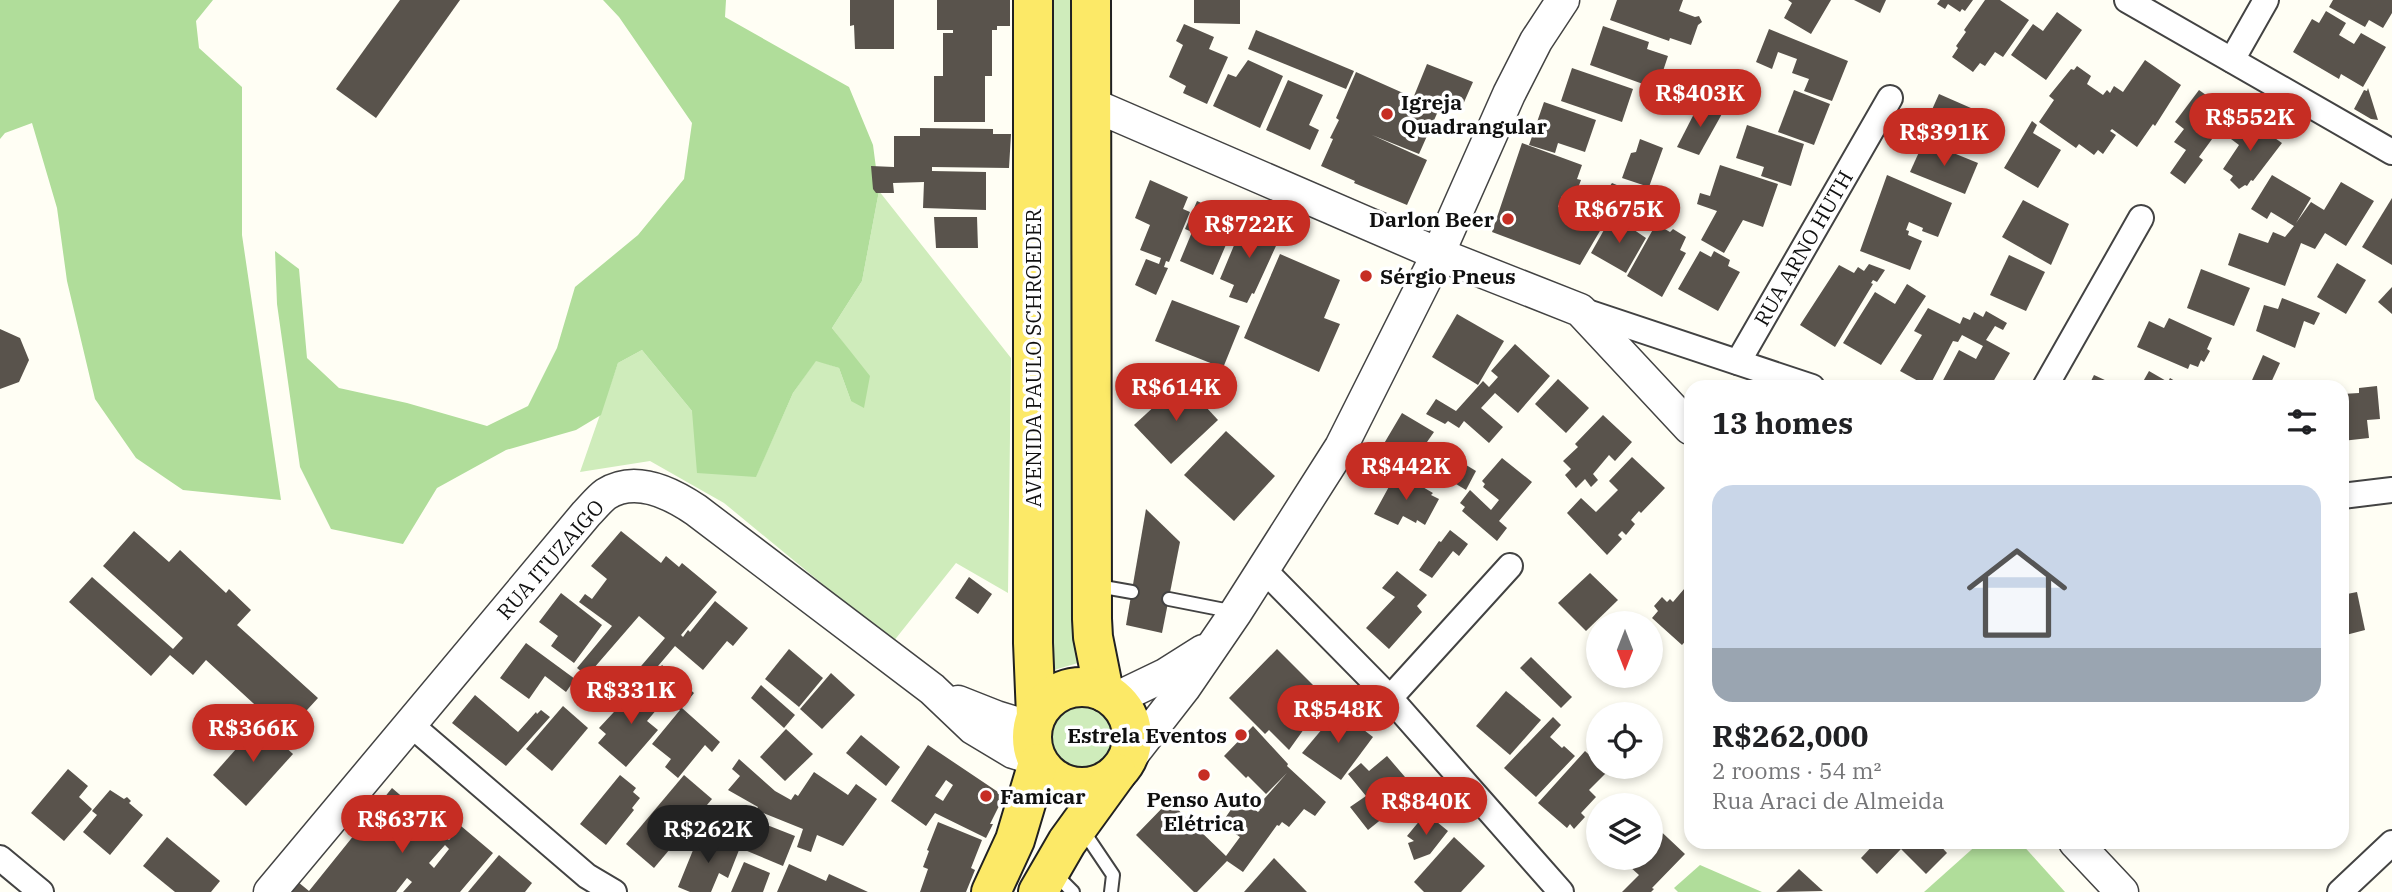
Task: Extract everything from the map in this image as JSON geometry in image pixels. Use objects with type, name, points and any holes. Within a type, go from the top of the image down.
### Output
[{"type":"main road","name":"AVENIDA PAULO SCHROEDER","points":[[1033,0],[1033,643],[1036,742]]},
{"type":"main road","points":[[1091,0],[1093,637],[1110,696]]},
{"type":"main road","points":[[991,892],[1015,840],[1043,704],[1065,689],[1091,687],[1110,696],[1125,710],[1132,737],[1130,752],[1121,769],[1078,825],[1054,885]]},
{"type":"main road","points":[[1036,742],[1048,775],[1061,783],[1075,787],[1090,786],[1105,782],[1121,769]]},
{"type":"street","points":[[1121,769],[1164,715],[1236,612],[1341,447],[1438,254],[1509,94],[1536,41],[1563,0]]},
{"type":"street","points":[[2127,0],[2392,152]]},
{"type":"street","points":[[2232,60],[2266,0]]},
{"type":"street","name":"RUA ARNO HUTH","points":[[1738,362],[1889,98]]},
{"type":"street","points":[[1091,104],[1438,254],[1580,310],[1791,380]]},
{"type":"street","points":[[2049,380],[2141,219]]},
{"type":"street","points":[[1580,310],[1684,422]]},
{"type":"street","name":"RUA ITUZAIGO","points":[[270,892],[586,514],[606,494],[625,487],[662,491],[696,510],[932,689],[1036,742]]},
{"type":"street","points":[[2349,495],[2392,490]]},
{"type":"street","points":[[1390,698],[1510,566]]},
{"type":"street","points":[[1263,569],[1390,698],[1561,892]]},
{"type":"street","points":[[1110,696],[1165,675],[1215,642]]},
{"type":"street","points":[[410,724],[587,876],[614,892]]},
{"type":"street","points":[[2340,892],[2392,843]]},
{"type":"street","points":[[2082,849],[2122,892]]},
{"type":"street","points":[[0,858],[41,892]]},
{"type":"lane","points":[[1092,585],[1132,592]]},
{"type":"lane","points":[[1168,599],[1236,612]]},
{"type":"lane","points":[[1078,825],[1113,875],[1111,892]]},
{"type":"green space","points":[[0,0],[213,0],[196,21],[199,48],[242,87],[242,235],[281,500],[183,490],[136,458],[95,399],[67,281],[57,208],[32,123],[5,133],[0,139]]},
{"type":"green space","points":[[603,0],[726,0],[725,17],[849,87],[873,145],[879,191],[862,281],[832,328],[870,376],[864,408],[851,401],[839,368],[816,361],[793,393],[756,477],[697,473],[692,411],[642,350],[618,363],[601,415],[576,430],[506,450],[437,488],[403,544],[331,529],[300,467],[277,304],[275,251],[299,269],[307,358],[339,388],[407,403],[487,426],[528,406],[557,348],[575,287],[638,235],[684,179],[692,123],[619,17]]},
{"type":"green space","points":[[1052,0],[1070,0],[1074,570],[1078,663],[1047,672]]},
{"type":"green space","points":[[879,191],[1011,358],[1008,593],[956,563],[893,642],[724,503],[650,461],[580,472],[618,363],[642,350],[692,411],[756,476],[793,393],[816,360],[839,368],[851,401],[848,349],[832,328],[862,281]]},
{"type":"green space","points":[[1080,703],[1093,706],[1104,713],[1111,724],[1114,737],[1111,750],[1104,761],[1093,768],[1080,771],[1067,768],[1056,761],[1049,750],[1046,737],[1049,724],[1056,713],[1067,706]]},
{"type":"green space","points":[[1972,849],[2026,849],[2065,892],[1924,892]]},
{"type":"green space","points":[[1700,865],[1762,892],[1678,892],[1674,888]]},
{"type":"building","points":[[400,0],[460,0],[376,118],[336,89]]},
{"type":"building","points":[[850,0],[894,0],[894,49],[855,49],[854,25],[850,26]]},
{"type":"building","points":[[937,0],[1010,0],[1010,26],[997,26],[997,30],[992,30],[992,76],[985,76],[985,122],[934,122],[934,76],[943,76],[943,33],[953,33],[953,30],[937,30]]},
{"type":"building","points":[[1194,0],[1240,0],[1240,24],[1194,23]]},
{"type":"building","points":[[1617,0],[1683,0],[1679,11],[1699,16],[1702,22],[1698,25],[1691,45],[1670,38],[1669,41],[1610,20]]},
{"type":"building","points":[[1788,0],[1831,0],[1811,34],[1784,18],[1792,3]]},
{"type":"building","points":[[1854,0],[1886,0],[1880,13]]},
{"type":"building","points":[[1940,0],[1973,0],[1965,11],[1962,9],[1960,12],[1948,4],[1945,9],[1937,4]]},
{"type":"building","points":[[1985,0],[2000,0],[2029,20],[2003,57],[1995,52],[1985,66],[1980,63],[1973,72],[1952,57],[1966,32],[1964,30]]},
{"type":"building","points":[[2333,0],[2392,0],[2392,13],[2383,28],[2369,20],[2365,27],[2329,7]]},
{"type":"building","points":[[2326,11],[2346,23],[2339,35],[2354,44],[2361,33],[2386,47],[2363,87],[2341,74],[2339,79],[2293,52],[2312,19],[2319,23]]},
{"type":"building","points":[[2057,12],[2082,30],[2046,80],[2011,55],[2033,24],[2043,31]]},
{"type":"building","points":[[1184,24],[1214,37],[1209,49],[1228,57],[1207,104],[1183,93],[1186,86],[1169,77],[1183,45],[1176,41]]},
{"type":"building","points":[[1603,26],[1649,42],[1647,49],[1668,56],[1657,89],[1590,65]]},
{"type":"building","points":[[1769,29],[1848,61],[1832,101],[1804,91],[1809,79],[1792,73],[1797,59],[1778,52],[1772,69],[1756,62]]},
{"type":"building","points":[[1256,30],[1354,71],[1346,89],[1248,49]]},
{"type":"building","points":[[1248,60],[1283,76],[1260,128],[1213,106],[1228,74],[1236,77]]},
{"type":"building","points":[[2145,60],[2181,85],[2155,126],[2153,124],[2137,147],[2112,129],[2110,131],[2116,135],[2103,154],[2098,150],[2094,155],[2079,144],[2076,148],[2039,122],[2054,100],[2049,96],[2071,69],[2074,70],[2077,66],[2091,76],[2087,84],[2103,95],[2107,90],[2110,93],[2114,86],[2123,92]]},
{"type":"building","points":[[1427,64],[1473,82],[1461,109],[1443,103],[1441,108],[1414,96]]},
{"type":"building","points":[[1572,68],[1633,89],[1622,122],[1561,101]]},
{"type":"building","points":[[1356,72],[1439,109],[1419,154],[1372,135],[1427,160],[1407,205],[1321,166],[1339,120],[1336,118]]},
{"type":"building","points":[[1288,80],[1323,95],[1309,125],[1319,130],[1310,150],[1266,130]]},
{"type":"building","points":[[2368,88],[2378,120],[2354,109],[2364,90],[2367,91]]},
{"type":"building","points":[[1794,90],[1830,104],[1814,145],[1778,132]]},
{"type":"building","points":[[2199,90],[2231,113],[2199,157],[2203,160],[2185,184],[2170,173],[2186,150],[2174,142],[2184,129],[2175,122]]},
{"type":"building","points":[[1939,94],[1996,119],[1992,131],[1978,126],[1968,152],[1925,135],[1929,124],[1926,123]]},
{"type":"building","points":[[1544,102],[1596,120],[1585,152],[1558,143],[1555,153],[1529,145]]},
{"type":"building","points":[[1699,104],[1723,112],[1699,155],[1677,147]]},
{"type":"building","points":[[2246,118],[2282,143],[2253,181],[2239,189],[2230,180],[2233,176],[2223,169],[2239,145],[2231,139]]},
{"type":"building","points":[[2032,121],[2037,125],[2033,133],[2061,150],[2038,188],[2004,168]]},
{"type":"building","points":[[1747,125],[1804,144],[1791,186],[1761,176],[1764,167],[1736,158]]},
{"type":"building","points":[[920,128],[993,129],[993,134],[1011,134],[1009,168],[932,167],[932,171],[986,172],[986,210],[923,208],[924,182],[893,183],[894,193],[876,193],[873,189],[871,166],[894,167],[894,136],[920,136]]},
{"type":"building","points":[[1640,139],[1663,148],[1649,187],[1622,178],[1631,153],[1636,152]]},
{"type":"building","points":[[1924,141],[1978,163],[1965,194],[1910,172]]},
{"type":"building","points":[[1522,143],[1582,165],[1577,179],[1581,180],[1574,199],[1562,196],[1558,207],[1604,224],[1580,265],[1492,232]]},
{"type":"building","points":[[1720,165],[1778,184],[1763,227],[1743,220],[1724,253],[1701,240],[1717,211],[1697,204],[1700,193],[1710,196]]},
{"type":"building","points":[[1887,175],[1952,203],[1938,237],[1909,222],[1906,230],[1909,231],[1908,235],[1922,241],[1910,270],[1860,251]]},
{"type":"building","points":[[2272,175],[2311,198],[2296,223],[2311,202],[2324,210],[2341,182],[2374,201],[2346,246],[2325,233],[2315,249],[2301,243],[2285,286],[2228,265],[2239,233],[2268,243],[2273,232],[2285,237],[2294,226],[2271,212],[2267,219],[2251,209]]},
{"type":"building","points":[[1150,180],[1188,197],[1183,209],[1190,212],[1169,262],[1166,261],[1164,267],[1168,268],[1156,295],[1135,285],[1146,259],[1159,264],[1161,258],[1140,250],[1150,225],[1135,218]]},
{"type":"building","points":[[1612,183],[1624,188],[1609,216],[1585,208],[1582,202],[1589,185],[1607,190]]},
{"type":"building","points":[[2392,198],[2392,265],[2362,247]]},
{"type":"building","points":[[2023,200],[2069,224],[2051,265],[2002,237]]},
{"type":"building","points":[[1197,201],[1237,219],[1213,275],[1180,261],[1192,232],[1185,229]]},
{"type":"building","points":[[934,217],[977,217],[978,248],[936,248]]},
{"type":"building","points":[[1615,217],[1646,238],[1626,273],[1591,253],[1609,221]]},
{"type":"building","points":[[1245,219],[1281,235],[1254,294],[1252,293],[1247,303],[1229,297],[1234,285],[1220,279]]},
{"type":"building","points":[[1656,224],[1670,232],[1673,229],[1686,237],[1680,250],[1686,253],[1662,297],[1627,276]]},
{"type":"building","points":[[1700,251],[1711,257],[1714,251],[1730,260],[1728,266],[1740,272],[1718,311],[1678,289]]},
{"type":"building","points":[[1280,254],[1340,280],[1324,318],[1340,324],[1319,372],[1244,338]]},
{"type":"building","points":[[2009,255],[2045,272],[2026,311],[1990,295]]},
{"type":"building","points":[[2337,263],[2366,280],[2346,314],[2317,297]]},
{"type":"building","points":[[1869,264],[1885,270],[1877,282],[1873,280],[1871,283],[1873,284],[1835,347],[1800,325],[1839,265],[1854,273],[1858,267],[1864,271]]},
{"type":"building","points":[[2201,269],[2250,288],[2234,326],[2187,308]]},
{"type":"building","points":[[1907,284],[1926,296],[1881,365],[1843,343],[1875,292],[1895,304]]},
{"type":"building","points":[[2392,287],[2392,314],[2378,302]]},
{"type":"building","points":[[2282,298],[2320,313],[2314,325],[2304,321],[2295,348],[2256,331],[2264,305],[2278,309]]},
{"type":"building","points":[[1172,300],[1240,326],[1223,368],[1155,341]]},
{"type":"building","points":[[1928,308],[1960,324],[1963,317],[1970,320],[1974,312],[1983,317],[1986,311],[2007,323],[2003,330],[1995,326],[1986,340],[2010,353],[1994,380],[1943,380],[1959,350],[1976,359],[1983,346],[1962,335],[1958,342],[1953,341],[1933,380],[1916,380],[1900,371],[1922,335],[1914,331]]},
{"type":"building","points":[[1457,314],[1504,341],[1478,385],[1432,357]]},
{"type":"building","points":[[2169,318],[2212,338],[2207,349],[2210,351],[2198,367],[2190,364],[2188,369],[2137,347],[2149,321],[2164,328]]},
{"type":"building","points":[[0,329],[20,338],[29,360],[19,382],[0,389]]},
{"type":"building","points":[[1515,344],[1550,376],[1518,413],[1495,393],[1481,408],[1503,427],[1489,443],[1464,421],[1459,428],[1448,421],[1445,424],[1426,414],[1436,399],[1456,411],[1483,381],[1489,387],[1498,377],[1491,371]]},
{"type":"building","points":[[2263,355],[2280,363],[2272,380],[2252,380]]},
{"type":"building","points":[[2149,371],[2165,380],[2144,380]]},
{"type":"building","points":[[2094,375],[2105,380],[2092,380]]},
{"type":"building","points":[[1558,379],[1589,408],[1566,433],[1535,404]]},
{"type":"building","points":[[1182,381],[1218,420],[1171,464],[1134,425]]},
{"type":"building","points":[[2377,386],[2380,419],[2367,420],[2369,438],[2349,440],[2349,394],[2359,393],[2359,388]]},
{"type":"building","points":[[1402,413],[1434,432],[1427,442],[1450,456],[1435,480],[1422,474],[1421,476],[1379,452]]},
{"type":"building","points":[[1603,415],[1632,442],[1615,461],[1609,455],[1593,474],[1598,480],[1591,487],[1585,479],[1576,488],[1565,475],[1571,469],[1563,461],[1578,447],[1575,444]]},
{"type":"building","points":[[1226,431],[1275,476],[1234,521],[1184,475]]},
{"type":"building","points":[[1632,457],[1665,488],[1631,520],[1635,524],[1626,535],[1622,531],[1618,535],[1622,539],[1607,555],[1567,513],[1581,498],[1596,512],[1618,490],[1609,481]]},
{"type":"building","points":[[1502,458],[1532,482],[1499,521],[1507,528],[1497,541],[1462,511],[1465,507],[1460,503],[1470,490],[1491,510],[1499,500],[1483,487],[1485,484],[1482,481]]},
{"type":"building","points":[[1458,460],[1476,471],[1466,490],[1446,478]]},
{"type":"building","points":[[1397,472],[1439,499],[1425,525],[1403,516],[1398,525],[1374,514]]},
{"type":"building","points":[[1146,509],[1180,542],[1162,633],[1126,625]]},
{"type":"building","points":[[1450,530],[1468,544],[1459,556],[1453,551],[1432,578],[1419,570]]},
{"type":"building","points":[[134,531],[169,562],[180,550],[226,593],[229,589],[251,610],[237,625],[318,698],[286,733],[206,660],[193,675],[170,655],[151,676],[69,602],[92,577],[173,649],[183,638],[103,566]]},
{"type":"building","points":[[621,531],[661,563],[666,556],[679,567],[682,563],[717,592],[681,635],[683,637],[715,601],[748,628],[733,646],[727,641],[703,670],[675,646],[653,672],[655,674],[662,665],[694,693],[682,708],[720,742],[712,752],[705,745],[678,778],[665,767],[671,759],[652,744],[680,710],[636,672],[665,638],[639,616],[587,676],[577,668],[612,626],[579,602],[585,594],[592,599],[607,579],[591,566]]},
{"type":"building","points":[[1397,571],[1427,595],[1417,606],[1422,612],[1389,649],[1366,628],[1395,597],[1382,588]]},
{"type":"building","points":[[1590,573],[1618,600],[1607,611],[1586,611],[1586,631],[1558,603]]},
{"type":"building","points":[[969,577],[992,594],[978,614],[955,598]]},
{"type":"building","points":[[1684,589],[1682,645],[1663,628],[1663,611],[1658,611],[1654,606],[1662,597],[1667,602],[1670,599],[1673,602]]},
{"type":"building","points":[[2357,592],[2365,630],[2349,634],[2349,594]]},
{"type":"building","points":[[561,593],[602,625],[574,663],[551,646],[558,636],[539,622]]},
{"type":"building","points":[[526,643],[575,679],[566,692],[545,676],[529,699],[500,678]]},
{"type":"building","points":[[789,649],[823,678],[799,707],[765,679]]},
{"type":"building","points":[[1277,649],[1314,686],[1288,711],[1304,729],[1289,750],[1269,730],[1265,734],[1229,698]]},
{"type":"building","points":[[1531,657],[1572,697],[1561,708],[1520,668]]},
{"type":"building","points":[[831,673],[855,695],[822,729],[800,709]]},
{"type":"building","points":[[641,683],[663,702],[647,721],[658,730],[626,767],[598,743],[606,734],[599,728]]},
{"type":"building","points":[[761,685],[795,715],[784,728],[751,698]]},
{"type":"building","points":[[1506,691],[1541,720],[1510,755],[1476,726]]},
{"type":"building","points":[[475,695],[518,732],[536,712],[537,714],[541,710],[550,717],[506,766],[452,723]]},
{"type":"building","points":[[563,706],[588,728],[552,771],[526,749]]},
{"type":"building","points":[[1338,710],[1373,737],[1341,780],[1302,753]]},
{"type":"building","points":[[1553,717],[1561,725],[1550,737],[1575,756],[1536,797],[1504,768]]},
{"type":"building","points":[[259,723],[293,754],[246,806],[213,775]]},
{"type":"building","points":[[1253,726],[1287,766],[1326,802],[1315,816],[1304,809],[1289,827],[1282,822],[1277,825],[1243,872],[1227,861],[1194,892],[1136,835],[1169,801],[1226,856],[1240,837],[1221,824],[1239,798],[1258,812],[1260,810],[1256,808],[1287,773],[1266,794],[1224,756]]},
{"type":"building","points":[[786,729],[813,754],[785,781],[760,757]]},
{"type":"building","points":[[861,735],[900,767],[886,786],[846,753]]},
{"type":"building","points":[[928,745],[1004,796],[986,838],[935,813],[926,826],[891,801]],"holes":[[[946,780],[953,785],[943,801],[935,796]]]},
{"type":"building","points":[[1585,751],[1586,779],[1600,779],[1589,790],[1592,793],[1586,793],[1586,808],[1581,813],[1585,817],[1574,829],[1570,824],[1567,828],[1538,803]]},
{"type":"building","points":[[1387,756],[1411,784],[1383,809],[1388,814],[1368,830],[1350,807],[1366,796],[1348,774],[1361,763],[1369,771]]},
{"type":"building","points":[[739,759],[775,791],[791,800],[795,794],[798,796],[814,772],[848,795],[856,784],[877,799],[843,846],[817,835],[811,852],[797,847],[803,829],[756,810],[758,807],[728,790],[740,776],[732,769]]},
{"type":"building","points":[[68,769],[88,786],[79,797],[92,809],[64,841],[31,813]]},
{"type":"building","points":[[620,775],[636,788],[633,792],[640,798],[632,808],[634,810],[606,845],[580,824]]},
{"type":"building","points":[[684,775],[712,799],[654,868],[626,844]]},
{"type":"building","points":[[392,788],[449,840],[461,826],[493,853],[460,892],[403,892],[412,882],[407,878],[396,892],[290,892],[298,882],[309,891]],"holes":[[[445,845],[449,849],[434,868],[429,863]]]},
{"type":"building","points":[[110,790],[124,799],[127,797],[131,801],[129,803],[143,815],[110,855],[83,832],[97,815],[92,811]]},
{"type":"building","points":[[1426,813],[1448,831],[1430,854],[1414,860],[1408,843],[1414,841],[1407,836]]},
{"type":"building","points":[[752,819],[795,836],[783,866],[740,848]]},
{"type":"building","points":[[938,822],[982,840],[971,868],[975,870],[966,892],[920,892],[928,869],[923,867],[929,851],[927,850]]},
{"type":"building","points":[[700,833],[739,850],[728,878],[719,873],[711,892],[690,892],[678,887]]},
{"type":"building","points":[[1663,833],[1685,854],[1651,892],[1622,892],[1639,875],[1633,870],[1663,870]]},
{"type":"building","points":[[167,837],[220,881],[211,892],[175,892],[143,866]]},
{"type":"building","points":[[1454,837],[1485,866],[1461,892],[1424,892],[1414,882]]},
{"type":"building","points":[[1869,849],[1901,849],[1877,874],[1861,858]]},
{"type":"building","points":[[1901,849],[1943,849],[1947,853],[1926,874]]},
{"type":"building","points":[[499,855],[532,883],[525,892],[468,892]]},
{"type":"building","points":[[1274,858],[1307,892],[1244,892]]},
{"type":"building","points":[[744,862],[770,873],[763,892],[731,892]]},
{"type":"building","points":[[789,864],[826,881],[829,874],[868,892],[777,892]]},
{"type":"building","points":[[1799,869],[1823,891],[1776,892]]},
{"type":"place","name":"Igreja Quadrangular","points":[[1387,114]]},
{"type":"place","name":"Darlon Beer","points":[[1508,219]]},
{"type":"place","name":"Sérgio Pneus","points":[[1366,276]]},
{"type":"place","name":"Estrela Eventos","points":[[1241,735]]},
{"type":"place","name":"Penso Auto Elétrica","points":[[1204,775]]},
{"type":"place","name":"Famicar","points":[[986,796]]}]
